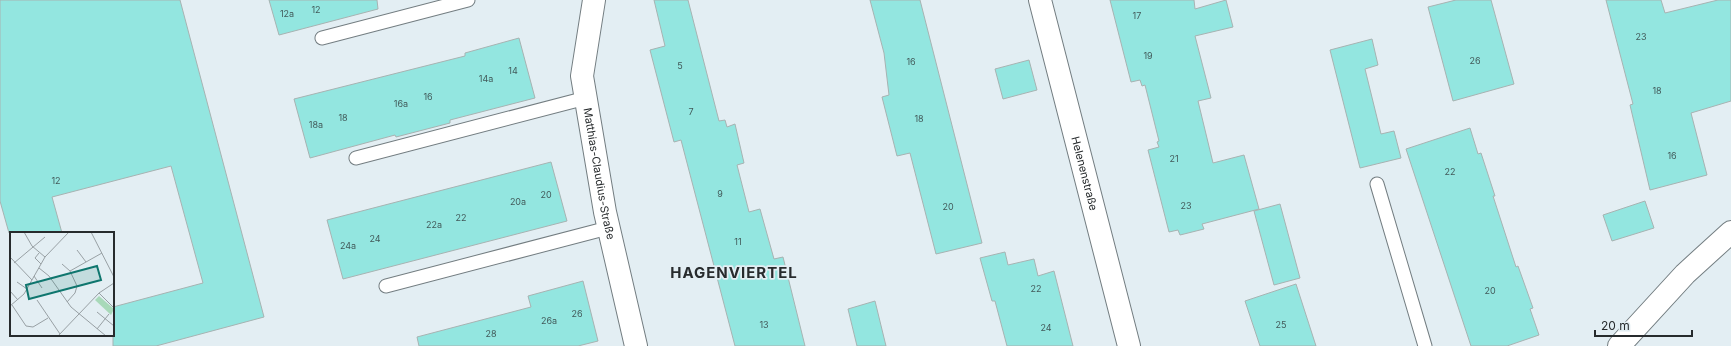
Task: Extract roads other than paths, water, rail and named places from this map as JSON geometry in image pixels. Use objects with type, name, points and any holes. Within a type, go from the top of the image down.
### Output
[{"type":"street","name":"Matthias-Claudius-Straße","points":[[594,0],[582,76],[608,228],[636,346]]},
{"type":"street","name":"Helenenstraße","points":[[1040,0],[1129,346]]},
{"type":"street","points":[[1619,346],[1685,274],[1731,233]]},
{"type":"lane","points":[[322,38],[468,0]]},
{"type":"lane","points":[[356,158],[586,98]]},
{"type":"lane","points":[[1377,184],[1424,346]]},
{"type":"lane","points":[[386,286],[608,228]]},
{"type":"district","name":"HAGENVIERTEL","points":[[734,273]]}]
